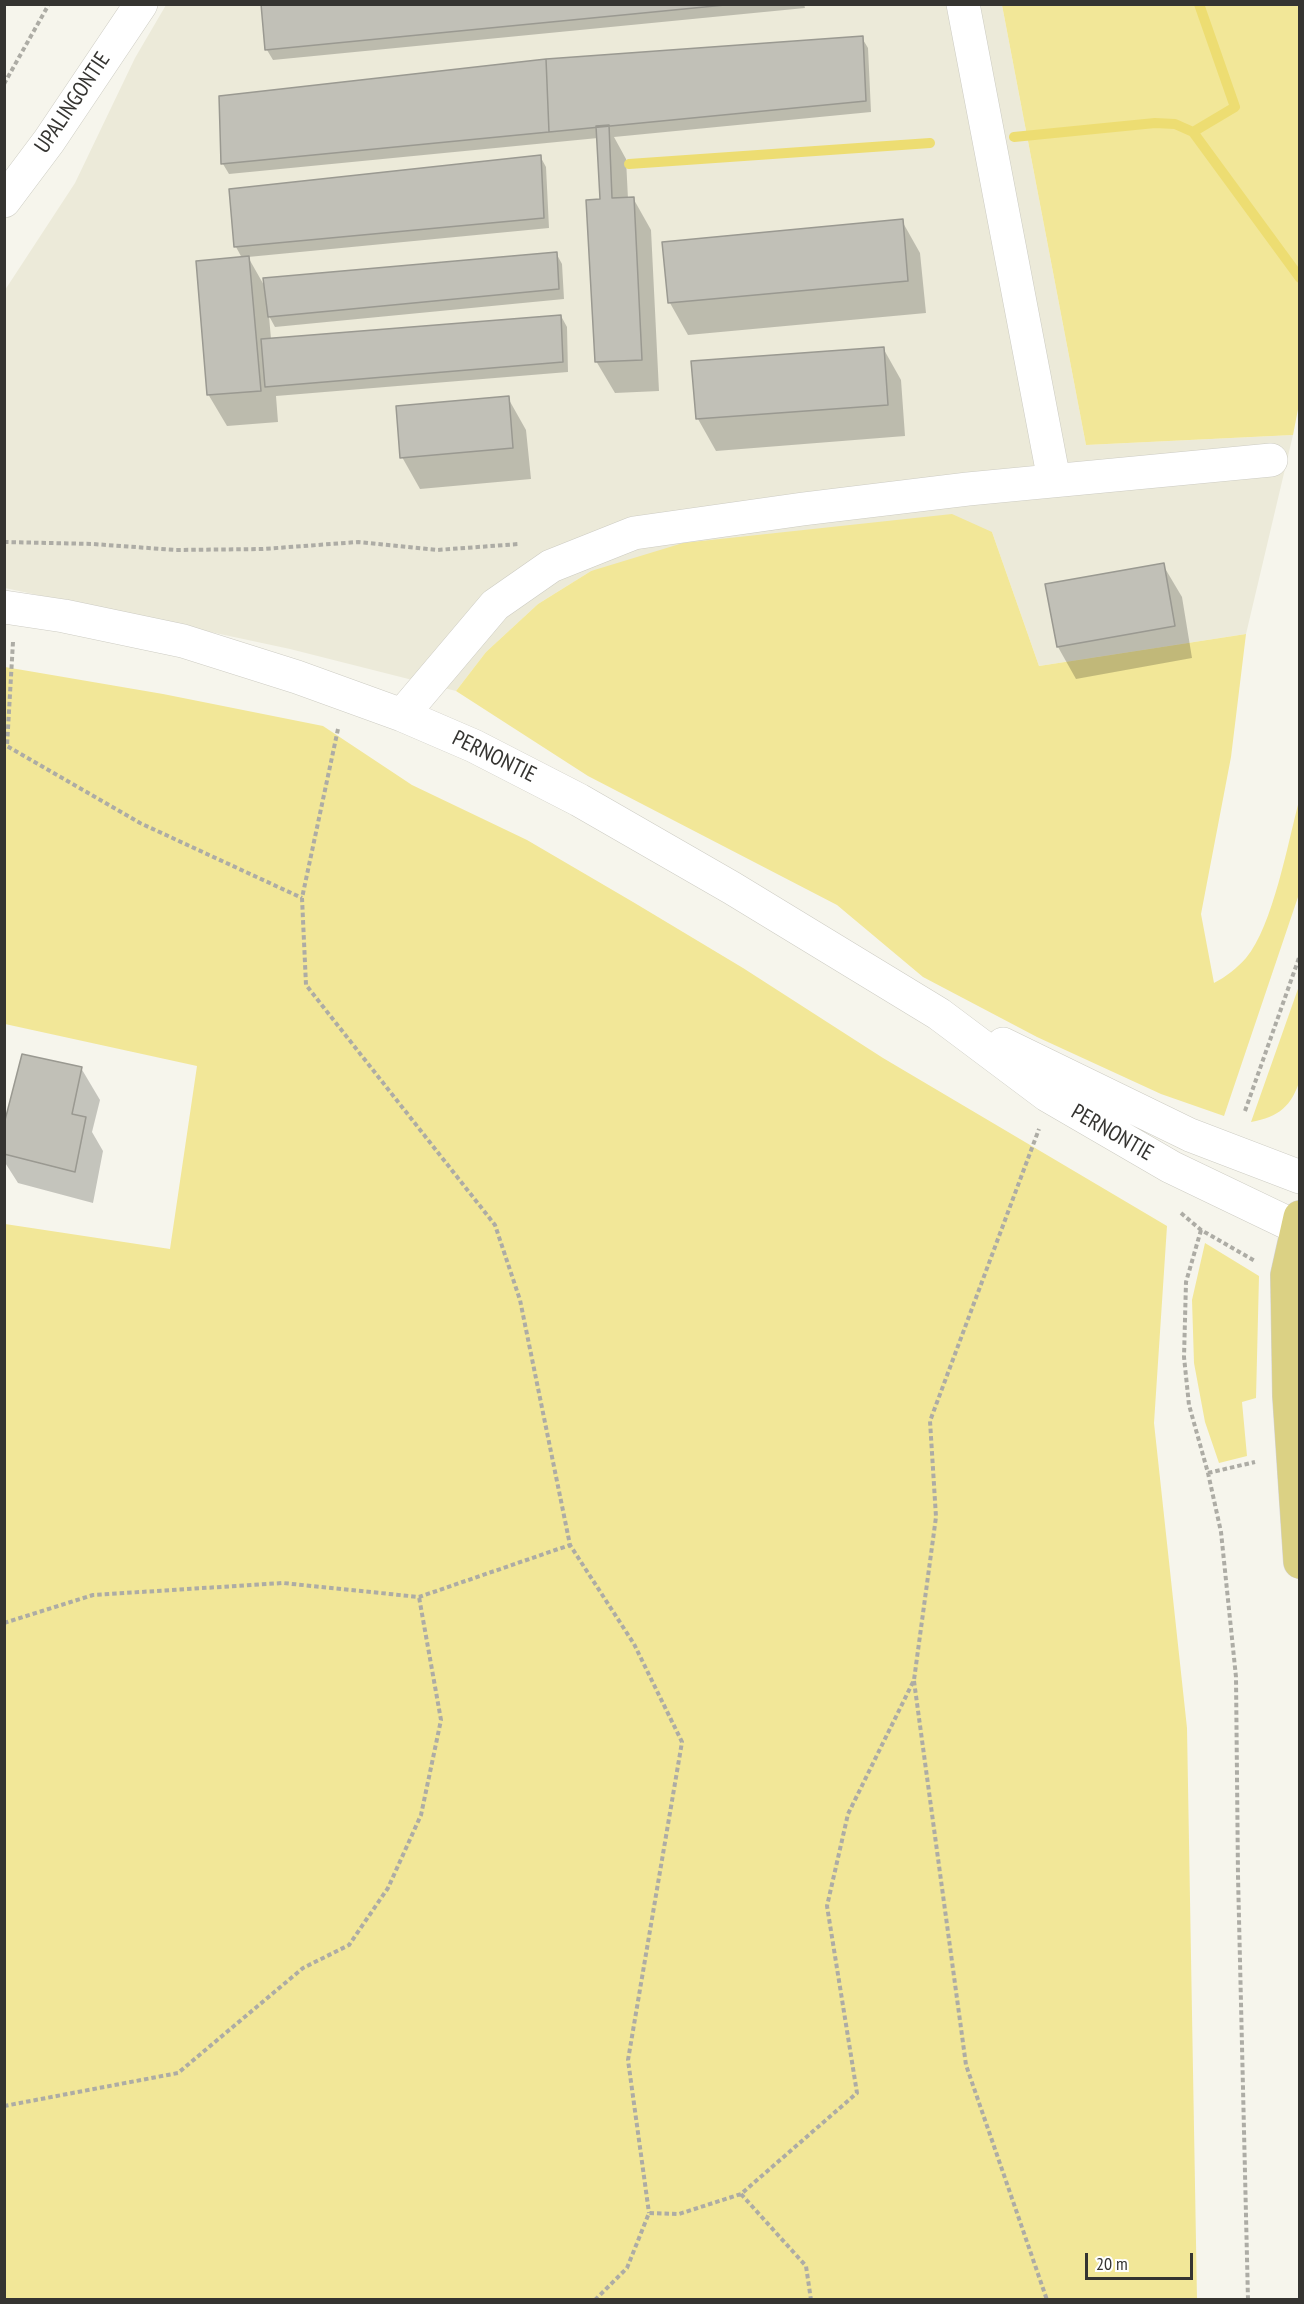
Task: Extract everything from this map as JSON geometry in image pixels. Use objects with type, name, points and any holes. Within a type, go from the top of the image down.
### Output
[{"type":"main road","points":[[1299,1225],[1287,1275],[1289,1396],[1299,1562]]},
{"type":"street","name":"UPALINGONTIE","points":[[4,201],[48,141],[141,4]]},
{"type":"street","points":[[963,4],[1054,480]]},
{"type":"street","points":[[402,716],[495,605],[551,566],[634,533],[803,509],[1054,480],[1270,460]]},
{"type":"street","name":"PERNONTIE","points":[[4,607],[64,616],[183,642],[297,677],[402,716],[474,746],[579,800],[732,888],[939,1014],[1047,1095],[1172,1167],[1299,1225]]},
{"type":"street","name":"PERNONTIE","points":[[939,1014],[1190,1135],[1299,1177]]},
{"type":"path","points":[[4,84],[49,4]]},
{"type":"path","points":[[4,542],[93,544],[176,550],[263,549],[358,542],[437,550],[528,543]]},
{"type":"path","points":[[4,641],[21,642]]},
{"type":"path","points":[[13,642],[7,746],[140,823],[302,898]]},
{"type":"path","points":[[339,722],[302,898],[306,985],[495,1225],[520,1300],[570,1545],[634,1644],[682,1742],[628,2060],[649,2213],[627,2268],[595,2300]]},
{"type":"path","points":[[1245,1111],[1299,955]]},
{"type":"path","points":[[1042,1122],[930,1421],[936,1517],[914,1680],[966,2066],[1047,2300]]},
{"type":"path","points":[[1175,1207],[1201,1230],[1251,1259],[1287,1275]]},
{"type":"path","points":[[1201,1230],[1186,1282],[1184,1357],[1190,1405],[1221,1532],[1236,1677],[1238,1876],[1248,2300]]},
{"type":"path","points":[[1208,1473],[1255,1462]]},
{"type":"path","points":[[4,1623],[93,1595],[283,1583],[420,1596],[570,1545]]},
{"type":"path","points":[[4,2106],[178,2073],[303,1968],[349,1945],[388,1888],[421,1815],[441,1720],[420,1596]]},
{"type":"path","points":[[649,2213],[679,2214],[741,2194],[857,2092],[827,1906],[848,1814],[914,1680]]},
{"type":"path","points":[[741,2194],[806,2266],[812,2300]]},
{"type":"shaded area","points":[[166,5],[1002,5],[1086,445],[1293,435],[1246,634],[1039,666],[992,532],[591,571],[538,604],[486,652],[456,691],[290,649],[5,588],[5,290],[75,183],[135,58]]},
{"type":"shaded area","points":[[1002,5],[1299,5],[1300,399],[1293,435],[1086,445]]},
{"type":"shaded area","points":[[952,514],[992,532],[1039,666],[1246,634],[1231,757],[1201,914],[1214,983],[1231,972],[1246,958],[1256,944],[1272,905],[1299,801],[1299,894],[1224,1116],[1161,1094],[1037,1037],[923,977],[837,905],[588,776],[456,691],[486,652],[538,604],[591,571],[683,543]]},
{"type":"shaded area","points":[[5,667],[163,694],[323,726],[412,785],[527,840],[633,902],[743,968],[883,1058],[1167,1226],[1154,1423],[1187,1728],[1197,2299],[5,2299],[5,1224],[170,1249],[197,1066],[5,1024]]},
{"type":"shaded area","points":[[1299,986],[1300,1079],[1297,1088],[1283,1109],[1269,1117],[1251,1122]]},
{"type":"shaded area","points":[[1205,1243],[1259,1276],[1256,1398],[1242,1402],[1247,1456],[1219,1463],[1205,1422],[1194,1363],[1192,1300]]},
{"type":"building","points":[[261,4],[735,4],[265,50]]},
{"type":"building","points":[[863,36],[866,101],[549,132],[546,59]]},
{"type":"building","points":[[546,59],[549,132],[221,164],[219,96]]},
{"type":"building","points":[[609,125],[612,198],[634,197],[642,360],[595,362],[586,200],[600,199],[596,126]]},
{"type":"building","points":[[541,155],[544,218],[234,247],[229,189]]},
{"type":"building","points":[[903,219],[908,281],[668,303],[662,242]]},
{"type":"building","points":[[557,252],[559,289],[268,317],[263,278]]},
{"type":"building","points":[[249,256],[261,391],[207,395],[196,261]]},
{"type":"building","points":[[561,315],[563,362],[265,387],[261,339]]},
{"type":"building","points":[[884,347],[888,405],[696,419],[691,361]]},
{"type":"building","points":[[509,396],[513,448],[400,458],[396,406]]},
{"type":"building","points":[[1164,563],[1175,626],[1057,647],[1045,584]]},
{"type":"building","points":[[22,1054],[82,1067],[72,1114],[86,1117],[75,1172],[4,1154],[4,1124]]},
{"type":"waterway","points":[[1199,4],[1235,107],[1193,132],[1300,278]]},
{"type":"waterway","points":[[1014,137],[1155,123],[1175,124],[1193,132]]},
{"type":"waterway","points":[[629,164],[930,143]]}]
